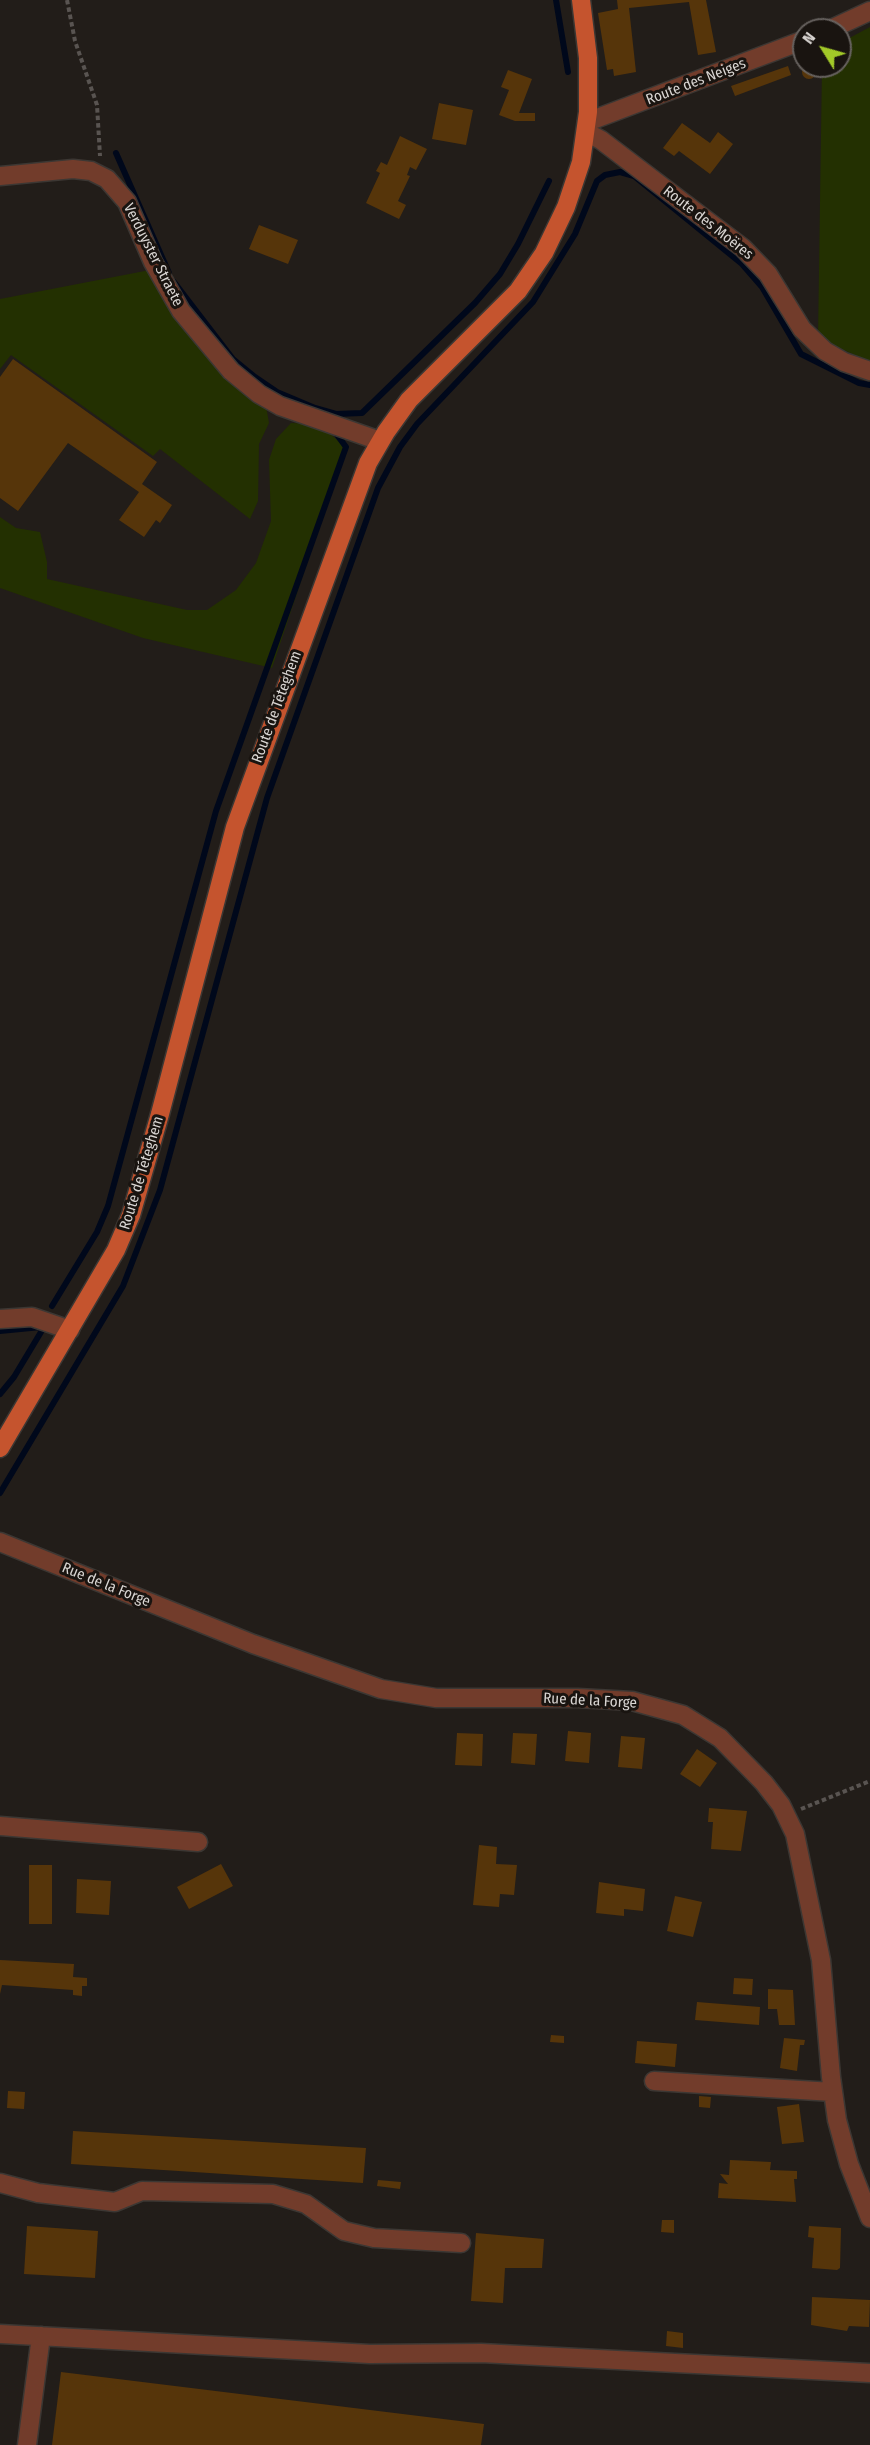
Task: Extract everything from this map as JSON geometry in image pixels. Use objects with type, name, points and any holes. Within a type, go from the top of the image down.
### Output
[{"type":"main road","name":"Route de Téteghem","points":[[0,1448],[116,1250],[136,1203],[238,818],[348,514],[380,441],[410,400],[495,316],[536,266],[566,207],[579,169],[587,127],[588,58],[581,0]]},
{"type":"street","points":[[852,19],[870,11]]},
{"type":"street","name":"Route des Neiges","points":[[587,127],[792,45]]},
{"type":"street","name":"Route des Moëres","points":[[587,127],[742,248],[768,274],[802,329],[825,351],[844,362],[870,371]]},
{"type":"street","points":[[0,176],[64,169],[100,174]]},
{"type":"street","name":"Verduyster Straete","points":[[100,174],[114,185],[127,202],[153,262],[181,311],[231,371],[259,394],[280,406],[380,441]]},
{"type":"street","points":[[0,1319],[32,1317],[70,1330]]},
{"type":"street","name":"Rue de la Forge","points":[[0,1542],[253,1644],[381,1689],[454,1699],[604,1698],[638,1702],[670,1710],[702,1725],[732,1748],[765,1783],[787,1816],[795,1834],[821,1960],[832,2092],[849,2164],[870,2218]]},
{"type":"street","points":[[0,1826],[198,1842]]},
{"type":"street","points":[[654,2081],[832,2092]]},
{"type":"street","points":[[0,2183],[38,2193],[115,2202],[142,2191],[273,2194],[306,2204],[344,2231],[374,2238],[461,2243]]},
{"type":"street","points":[[0,2334],[360,2353],[481,2353],[870,2373]]},
{"type":"street","points":[[27,2445],[41,2336]]},
{"type":"path","points":[[67,0],[75,41],[97,105],[100,174]]},
{"type":"path","points":[[787,1816],[824,1798],[870,1781]]},
{"type":"green space","points":[[870,27],[870,362],[818,338],[822,78],[852,78],[852,37]]},
{"type":"green space","points":[[150,270],[266,406],[269,423],[259,444],[258,501],[250,519],[160,449],[153,456],[11,355],[0,369],[0,299]]},
{"type":"green space","points":[[291,423],[318,424],[346,447],[272,668],[143,638],[0,588],[0,517],[16,528],[40,532],[47,562],[47,579],[187,610],[207,610],[236,590],[256,563],[271,521],[269,460],[276,439]]},
{"type":"building","points":[[617,0],[706,0],[716,52],[698,55],[689,2],[629,8],[636,72],[614,76],[613,69],[607,70],[598,13],[618,9]]},
{"type":"building","points":[[788,66],[791,75],[735,96],[731,86]]},
{"type":"building","points":[[508,70],[532,79],[519,113],[535,113],[535,121],[515,121],[499,115],[509,90],[501,87]]},
{"type":"building","points":[[439,103],[473,110],[466,145],[432,139]]},
{"type":"building","points":[[682,123],[710,143],[718,132],[733,144],[710,174],[679,151],[674,156],[663,148]]},
{"type":"building","points":[[400,136],[427,149],[416,170],[410,167],[407,175],[410,176],[398,201],[406,205],[399,219],[366,203],[380,173],[376,171],[381,162],[387,165]]},
{"type":"building","points":[[259,225],[298,240],[288,264],[249,249]]},
{"type":"building","points":[[13,359],[157,462],[142,484],[172,505],[160,523],[156,520],[144,537],[119,520],[139,492],[68,443],[18,511],[0,498],[0,377]]},
{"type":"building","points":[[568,1731],[591,1733],[589,1763],[565,1761]]},
{"type":"building","points":[[457,1733],[483,1734],[482,1766],[455,1765]]},
{"type":"building","points":[[513,1733],[537,1734],[535,1765],[511,1763]]},
{"type":"building","points":[[621,1736],[645,1738],[642,1769],[618,1767]]},
{"type":"building","points":[[697,1749],[717,1763],[700,1787],[680,1774]]},
{"type":"building","points":[[709,1808],[747,1811],[741,1851],[711,1849],[713,1822],[708,1822]]},
{"type":"building","points":[[479,1845],[497,1847],[496,1864],[517,1865],[514,1895],[500,1894],[499,1907],[473,1905]]},
{"type":"building","points":[[221,1864],[233,1886],[189,1909],[177,1887]]},
{"type":"building","points":[[29,1865],[52,1865],[52,1924],[29,1924]]},
{"type":"building","points":[[77,1879],[111,1881],[109,1915],[76,1913]]},
{"type":"building","points":[[599,1882],[645,1889],[643,1911],[624,1909],[624,1916],[596,1913]]},
{"type":"building","points":[[675,1896],[702,1902],[693,1937],[667,1931]]},
{"type":"building","points":[[0,1960],[74,1964],[73,1977],[87,1978],[87,1986],[82,1986],[82,1996],[73,1995],[73,1990],[2,1985],[0,1994]]},
{"type":"building","points":[[734,1978],[753,1979],[752,1995],[733,1994]]},
{"type":"building","points":[[768,1989],[793,1990],[795,2025],[779,2025],[777,2009],[768,2009]]},
{"type":"building","points":[[697,2002],[760,2007],[759,2025],[695,2020]]},
{"type":"building","points":[[551,2035],[564,2036],[564,2043],[550,2042]]},
{"type":"building","points":[[784,2038],[805,2040],[804,2045],[800,2045],[797,2071],[780,2068]]},
{"type":"building","points":[[637,2041],[677,2044],[675,2067],[635,2063]]},
{"type":"building","points":[[8,2091],[25,2092],[24,2109],[7,2108]]},
{"type":"building","points":[[699,2096],[711,2097],[710,2108],[699,2107]]},
{"type":"building","points":[[799,2104],[804,2142],[782,2144],[777,2107]]},
{"type":"building","points":[[73,2131],[366,2148],[363,2183],[71,2164]]},
{"type":"building","points":[[730,2160],[771,2162],[770,2170],[797,2171],[797,2179],[794,2179],[796,2202],[718,2198],[719,2183],[728,2184],[720,2174],[729,2175]]},
{"type":"building","points":[[378,2180],[401,2182],[400,2189],[377,2186]]},
{"type":"building","points":[[662,2220],[674,2220],[674,2233],[661,2232]]},
{"type":"building","points":[[27,2226],[98,2231],[95,2278],[24,2274]]},
{"type":"building","points":[[809,2226],[841,2228],[840,2268],[837,2270],[812,2268],[814,2238],[808,2237]]},
{"type":"building","points":[[476,2233],[544,2239],[542,2268],[505,2268],[503,2303],[471,2301]]},
{"type":"building","points":[[812,2297],[870,2300],[869,2327],[849,2326],[847,2331],[811,2325]]},
{"type":"building","points":[[667,2331],[683,2333],[683,2348],[666,2346]]},
{"type":"building","points":[[61,2372],[484,2424],[481,2445],[52,2445]]},
{"type":"waterway","points":[[556,0],[568,72]]},
{"type":"waterway","points":[[116,153],[169,273]]},
{"type":"waterway","points":[[0,1493],[123,1286],[160,1190],[267,798],[378,488],[400,447],[417,424],[533,302],[575,234],[597,181],[605,175],[620,172],[634,176],[742,264],[762,287],[801,354],[859,383],[870,385]]},
{"type":"waterway","points":[[174,282],[233,359],[255,377],[277,392],[315,408],[336,414],[362,413],[475,303],[500,274],[518,244],[549,181]]},
{"type":"waterway","points":[[52,1306],[97,1232],[108,1206],[216,811],[346,447],[335,432]]},
{"type":"waterway","points":[[0,1331],[41,1327]]},
{"type":"waterway","points":[[0,1394],[14,1377],[44,1327]]}]
